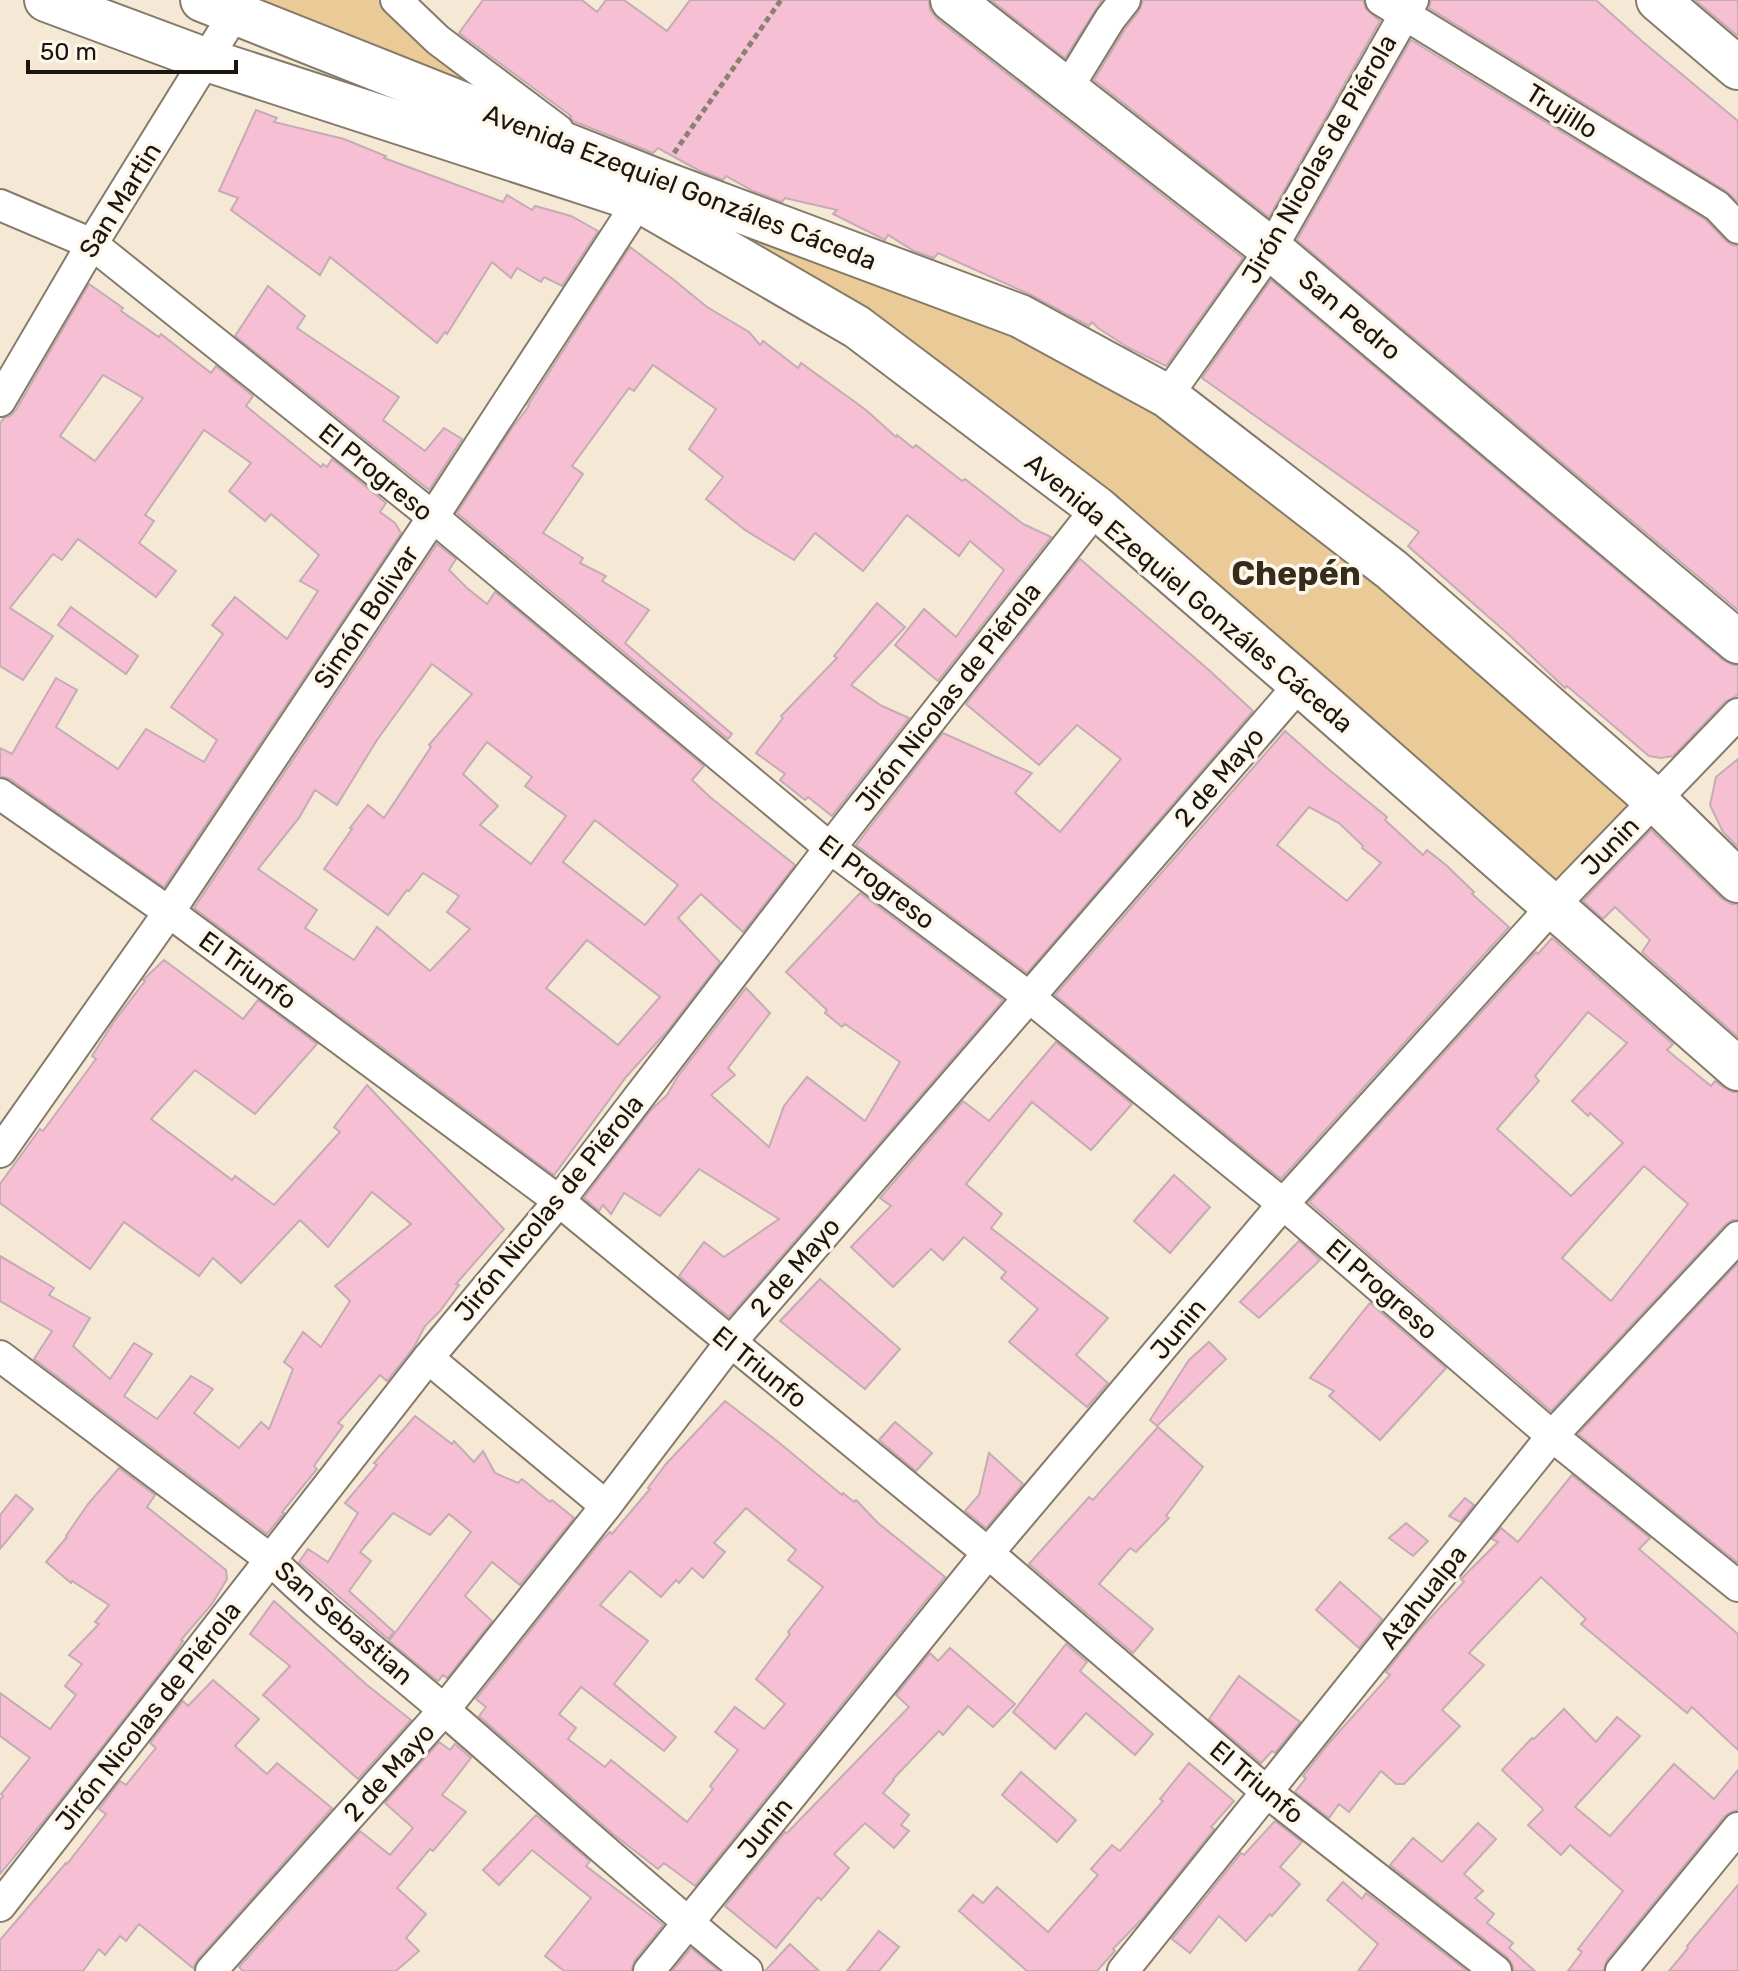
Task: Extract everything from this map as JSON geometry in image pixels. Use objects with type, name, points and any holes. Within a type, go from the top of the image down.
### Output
[{"type":"main road","name":"Avenida Ezequiel Gonzáles Cáceda","points":[[46,0],[207,60],[646,190],[1020,316],[1167,396],[1392,570],[1655,800],[1738,881]]},
{"type":"main road","name":"San Pedro","points":[[952,0],[1271,249],[1738,642]]},
{"type":"main road","points":[[1658,0],[1738,68]]},
{"type":"main road","name":"Avenida Ezequiel Gonzáles Cáceda","points":[[227,4],[592,155],[857,327],[1097,508],[1738,1069]]},
{"type":"street","points":[[396,0],[438,40],[592,155]]},
{"type":"street","points":[[1067,89],[1125,0]]},
{"type":"street","name":"San Martin","points":[[0,401],[92,244],[207,60],[227,4]]},
{"type":"street","name":"Trujillo","points":[[1399,5],[1717,206],[1738,228]]},
{"type":"street","name":"Jirón Nicolas de Piérola","points":[[1167,396],[1271,249],[1399,5]]},
{"type":"street","name":"Simón Bolivar","points":[[0,1152],[169,912],[433,517],[646,190]]},
{"type":"street","name":"El Progreso","points":[[0,205],[92,244],[433,517],[830,848],[1029,997],[1283,1204],[1552,1436],[1738,1586]]},
{"type":"street","name":"Jirón Nicolas de Piérola","points":[[0,1906],[428,1358],[559,1201],[830,848],[1097,508]]},
{"type":"street","name":"2 de Mayo","points":[[211,1971],[444,1710],[730,1343],[1300,684]]},
{"type":"street","name":"Junin","points":[[649,1971],[988,1553],[1283,1204],[1552,907],[1738,714]]},
{"type":"street","name":"El Triunfo","points":[[0,794],[169,912],[559,1201],[988,1553],[1268,1793],[1496,1971]]},
{"type":"street","name":"Atahualpa","points":[[1123,1971],[1552,1436],[1738,1237]]},
{"type":"street","name":"San Sebastian","points":[[0,1356],[270,1559],[747,1971]]},
{"type":"street","points":[[428,1358],[606,1506]]},
{"type":"street","points":[[1621,1971],[1738,1828]]},
{"type":"path","points":[[646,190],[781,0]]},
{"type":"shaded area","points":[[246,0],[378,0],[567,142]]},
{"type":"shaded area","points":[[653,179],[1167,396],[1655,800],[1552,907],[1300,684]]},
{"type":"building","points":[[483,0],[582,0],[597,12],[606,0],[624,0],[667,31],[690,0],[929,0],[930,10],[937,19],[1243,258],[1166,366],[1129,348],[1092,322],[1089,326],[1031,295],[938,253],[934,258],[914,251],[888,235],[885,240],[833,214],[837,210],[785,198],[782,202],[726,176],[723,180],[698,170],[658,148],[653,153],[573,121],[571,116],[459,33]]},
{"type":"building","points":[[991,0],[1102,0],[1065,58]]},
{"type":"building","points":[[1143,0],[1363,0],[1366,9],[1380,21],[1269,217],[1094,80]]},
{"type":"building","points":[[1431,0],[1596,0],[1738,121],[1738,202],[1726,191],[1429,8]]},
{"type":"building","points":[[1695,0],[1738,0],[1738,36]]},
{"type":"building","points":[[1411,40],[1706,220],[1726,241],[1738,246],[1738,610],[1297,240]]},
{"type":"building","points":[[256,110],[277,118],[274,122],[344,139],[386,156],[384,158],[503,202],[507,195],[532,210],[535,206],[571,216],[598,231],[562,286],[544,277],[541,282],[517,268],[511,278],[492,262],[447,334],[445,332],[437,343],[330,257],[320,275],[231,210],[238,198],[219,191]]},
{"type":"building","points":[[630,247],[707,307],[749,332],[760,345],[763,341],[798,368],[801,363],[866,410],[896,437],[913,448],[916,445],[1023,524],[1051,537],[938,681],[895,645],[924,609],[956,637],[1004,570],[970,541],[959,556],[907,515],[863,571],[815,533],[794,560],[745,530],[706,499],[723,477],[689,449],[716,409],[653,365],[634,391],[629,388],[572,466],[583,474],[543,533],[583,558],[580,563],[606,576],[602,581],[649,610],[625,643],[732,734],[728,739],[457,513]]},
{"type":"building","points":[[1271,280],[1723,660],[1738,665],[1738,695],[1725,702],[1673,756],[1649,756],[1567,686],[1565,688],[1408,546],[1419,532],[1202,378]]},
{"type":"building","points":[[89,284],[123,308],[121,311],[159,337],[161,334],[211,373],[216,366],[253,396],[246,406],[321,467],[323,464],[327,467],[332,459],[386,503],[380,512],[395,523],[401,533],[164,887],[10,779],[0,776],[0,748],[12,754],[56,678],[77,690],[56,727],[118,769],[146,729],[204,762],[217,740],[171,707],[223,634],[212,625],[235,597],[287,639],[318,591],[300,581],[319,555],[271,514],[265,521],[229,491],[251,463],[204,430],[145,515],[154,521],[139,543],[176,571],[156,597],[78,539],[62,560],[53,554],[10,608],[53,636],[23,680],[0,666],[0,423],[16,410]],"holes":[[[103,375],[143,398],[95,461],[60,436]]]},
{"type":"building","points":[[268,286],[305,316],[297,328],[399,397],[383,420],[425,451],[444,428],[462,439],[429,490],[235,336]]},
{"type":"building","points":[[437,544],[456,559],[449,570],[467,588],[487,604],[495,592],[704,766],[692,780],[795,865],[743,932],[701,894],[678,918],[720,962],[669,1029],[626,1077],[554,1175],[194,908]],"holes":[[[432,664],[472,694],[429,745],[431,747],[384,818],[368,805],[324,869],[388,915],[423,873],[459,896],[447,912],[470,929],[430,971],[377,927],[354,960],[305,928],[317,910],[258,869],[299,818],[315,790],[337,805],[377,740]],[[487,742],[532,777],[525,786],[566,816],[531,864],[480,825],[498,806],[463,774]],[[595,820],[678,885],[645,925],[563,862]],[[587,940],[660,997],[618,1045],[546,988]]]},
{"type":"building","points":[[1080,559],[1253,711],[1027,973],[856,845],[943,733],[1032,773],[1015,793],[1060,832],[1121,759],[1077,725],[1039,765],[966,704]]},
{"type":"building","points":[[877,603],[905,627],[851,685],[882,706],[909,718],[832,816],[780,780],[785,774],[756,753],[783,718],[781,716],[837,658],[834,656]]},
{"type":"building","points":[[71,607],[138,656],[126,674],[58,625]]},
{"type":"building","points":[[1285,731],[1387,817],[1385,820],[1423,855],[1427,850],[1446,865],[1474,892],[1472,894],[1509,927],[1281,1179],[1055,995]],"holes":[[[1309,807],[1339,823],[1381,863],[1347,901],[1277,845]]]},
{"type":"building","points":[[1738,759],[1738,847],[1723,832],[1710,805],[1716,777]]},
{"type":"building","points":[[1651,830],[1721,898],[1738,904],[1738,1037],[1642,952],[1650,940],[1615,907],[1603,919],[1583,901]]},
{"type":"building","points":[[860,893],[1003,1000],[729,1317],[679,1276],[704,1242],[724,1257],[779,1219],[699,1169],[660,1216],[624,1193],[611,1214],[603,1205],[599,1211],[584,1198],[651,1110],[667,1095],[678,1076],[746,988],[770,1013],[728,1068],[735,1075],[711,1095],[769,1147],[784,1106],[807,1077],[865,1121],[900,1062],[845,1024],[842,1027],[786,972]]},
{"type":"building","points":[[1552,938],[1673,1044],[1667,1050],[1711,1086],[1715,1081],[1738,1092],[1738,1220],[1725,1225],[1551,1411],[1309,1202],[1536,952],[1538,954]],"holes":[[[1588,1012],[1627,1043],[1572,1101],[1623,1143],[1571,1196],[1497,1129],[1539,1081],[1535,1076]],[[1644,1166],[1688,1204],[1611,1301],[1562,1258]]]},
{"type":"building","points":[[164,960],[243,1019],[258,1000],[317,1044],[255,1114],[195,1070],[151,1119],[232,1180],[235,1176],[274,1205],[340,1132],[334,1127],[367,1085],[504,1229],[456,1284],[459,1285],[425,1326],[414,1347],[387,1381],[380,1375],[338,1423],[343,1426],[314,1466],[317,1469],[267,1534],[34,1359],[52,1331],[0,1301],[0,1256],[54,1288],[49,1295],[90,1318],[73,1346],[110,1379],[134,1343],[152,1354],[124,1396],[157,1419],[191,1376],[213,1389],[194,1413],[239,1448],[261,1422],[269,1429],[293,1369],[284,1362],[303,1332],[321,1347],[350,1301],[335,1286],[411,1224],[372,1192],[328,1247],[300,1220],[241,1283],[213,1258],[199,1276],[124,1222],[90,1269],[0,1203],[0,1184],[96,1059],[92,1056],[143,980]]},
{"type":"building","points":[[1056,1042],[1132,1104],[1091,1150],[1032,1102],[966,1184],[1002,1214],[991,1228],[1108,1318],[1076,1355],[1108,1383],[1087,1407],[1009,1342],[1038,1309],[1001,1278],[1006,1272],[964,1237],[943,1260],[931,1249],[893,1287],[851,1247],[891,1206],[880,1198],[963,1101],[989,1121]]},
{"type":"building","points":[[1174,1175],[1210,1207],[1170,1253],[1134,1221]]},
{"type":"building","points":[[1299,1241],[1320,1260],[1259,1318],[1240,1302]]},
{"type":"building","points":[[1738,1263],[1738,1563],[1578,1434]]},
{"type":"building","points":[[820,1279],[900,1349],[865,1389],[780,1321]]},
{"type":"building","points":[[1370,1303],[1446,1368],[1380,1440],[1329,1396],[1334,1391],[1310,1378]]},
{"type":"building","points":[[1209,1342],[1226,1359],[1157,1426],[1150,1420],[1189,1360]]},
{"type":"building","points":[[725,1401],[842,1495],[854,1502],[856,1500],[878,1523],[945,1577],[695,1886],[664,1863],[658,1869],[613,1834],[479,1716],[486,1707],[476,1699],[602,1540],[610,1532],[612,1534],[650,1489],[666,1464]],"holes":[[[746,1508],[796,1550],[788,1560],[823,1587],[756,1679],[785,1704],[764,1729],[735,1707],[715,1732],[738,1750],[687,1822],[611,1760],[605,1767],[568,1739],[576,1728],[559,1714],[581,1687],[664,1751],[676,1737],[614,1684],[648,1641],[600,1605],[630,1571],[661,1597],[692,1568],[703,1578],[725,1552],[714,1543]]]},
{"type":"building","points":[[415,1416],[452,1444],[454,1441],[474,1462],[483,1451],[495,1473],[518,1483],[522,1479],[574,1518],[520,1585],[492,1562],[465,1596],[492,1621],[447,1678],[443,1675],[438,1681],[389,1641],[471,1532],[449,1514],[430,1535],[393,1513],[360,1552],[371,1561],[349,1591],[394,1632],[388,1639],[299,1562],[308,1549],[328,1562],[358,1513],[345,1503],[377,1465],[374,1463]]},
{"type":"building","points":[[895,1422],[932,1453],[916,1471],[879,1440]]},
{"type":"building","points":[[1158,1427],[1203,1467],[1166,1516],[1169,1518],[1136,1552],[1130,1548],[1099,1584],[1153,1629],[1133,1653],[1029,1564],[1089,1497],[1093,1500]]},
{"type":"building","points":[[989,1453],[1023,1484],[986,1528],[965,1511],[979,1495]]},
{"type":"building","points":[[119,1468],[155,1495],[147,1507],[226,1570],[227,1579],[169,1661],[0,1874],[1,1794],[30,1758],[0,1736],[0,1693],[50,1729],[76,1695],[65,1686],[82,1664],[69,1655],[99,1624],[95,1622],[109,1605],[71,1583],[46,1562],[88,1504]]},
{"type":"building","points":[[1572,1475],[1650,1538],[1639,1549],[1738,1634],[1738,1750],[1692,1707],[1687,1713],[1581,1624],[1586,1619],[1541,1577],[1469,1653],[1484,1665],[1442,1710],[1460,1726],[1404,1784],[1396,1784],[1381,1771],[1349,1812],[1339,1804],[1329,1818],[1295,1792],[1306,1778],[1303,1776],[1329,1743],[1390,1675],[1386,1672],[1419,1630],[1464,1582],[1461,1579],[1498,1542],[1492,1539],[1501,1528],[1518,1542]]},
{"type":"building","points":[[16,1495],[33,1509],[0,1549],[0,1515]]},
{"type":"building","points":[[1465,1498],[1474,1505],[1460,1522],[1449,1516]]},
{"type":"building","points":[[1406,1523],[1428,1541],[1413,1556],[1389,1538]]},
{"type":"building","points":[[1340,1582],[1382,1619],[1359,1648],[1316,1610]]},
{"type":"building","points":[[274,1601],[367,1685],[411,1720],[358,1779],[263,1695],[290,1666],[250,1634]]},
{"type":"building","points":[[1066,1644],[1087,1662],[1080,1671],[1153,1734],[1135,1755],[1086,1713],[1055,1749],[1013,1712]]},
{"type":"building","points":[[950,1648],[1015,1704],[993,1727],[968,1706],[943,1735],[939,1731],[883,1793],[909,1815],[901,1825],[909,1831],[894,1848],[865,1823],[834,1854],[849,1868],[821,1900],[818,1897],[776,1948],[725,1906],[785,1832],[909,1707],[896,1695],[930,1653],[938,1661]]},
{"type":"building","points":[[1239,1676],[1300,1722],[1275,1753],[1272,1751],[1261,1763],[1209,1719]]},
{"type":"building","points":[[213,1680],[259,1719],[235,1746],[267,1774],[277,1763],[332,1808],[193,1968],[139,1924],[126,1941],[120,1936],[105,1955],[99,1949],[83,1971],[0,1971],[0,1940],[106,1814],[99,1809],[120,1781],[126,1785],[156,1748],[150,1743],[183,1701],[188,1706]]},
{"type":"building","points":[[1564,1709],[1596,1742],[1617,1717],[1640,1736],[1575,1807],[1610,1836],[1674,1764],[1714,1799],[1738,1770],[1738,1810],[1724,1817],[1607,1960],[1603,1971],[1568,1971],[1582,1952],[1578,1949],[1623,1891],[1570,1845],[1561,1855],[1528,1825],[1543,1810],[1502,1770]]},
{"type":"building","points":[[439,1742],[450,1750],[455,1744],[471,1758],[442,1795],[466,1812],[397,1888],[426,1914],[406,1938],[419,1951],[396,1971],[243,1971],[239,1967],[360,1831],[390,1855],[413,1828],[385,1803]]},
{"type":"building","points":[[1189,1763],[1234,1801],[1143,1918],[1097,1971],[1027,1971],[959,1911],[973,1895],[983,1903],[997,1887],[1048,1932],[1098,1875],[1091,1869],[1112,1845],[1120,1851],[1163,1801],[1160,1799]]},
{"type":"building","points":[[1021,1772],[1076,1820],[1057,1842],[1002,1795]]},
{"type":"building","points":[[536,1815],[590,1861],[586,1866],[663,1925],[635,1960],[631,1971],[564,1971],[545,1956],[591,1898],[532,1850],[499,1885],[483,1870]]},
{"type":"building","points":[[1275,1821],[1302,1842],[1280,1867],[1300,1884],[1246,1941],[1219,1916],[1190,1953],[1172,1939],[1241,1853],[1244,1855]]},
{"type":"building","points":[[1478,1823],[1496,1839],[1464,1874],[1483,1891],[1475,1898],[1494,1914],[1487,1923],[1513,1943],[1509,1948],[1535,1971],[1514,1971],[1507,1957],[1390,1865],[1413,1838],[1442,1862]]},
{"type":"building","points":[[1343,1882],[1362,1899],[1366,1893],[1467,1971],[1358,1971],[1378,1944],[1327,1900]]},
{"type":"building","points":[[1738,1885],[1738,1971],[1669,1971],[1687,1946]]},
{"type":"building","points":[[879,1931],[899,1947],[879,1971],[847,1971]]},
{"type":"building","points":[[790,1944],[819,1971],[765,1971]]},
{"type":"building","points":[[691,1948],[697,1953],[719,1971],[672,1971]]},
{"type":"district","name":"Chepén","points":[[1296,573]]}]
